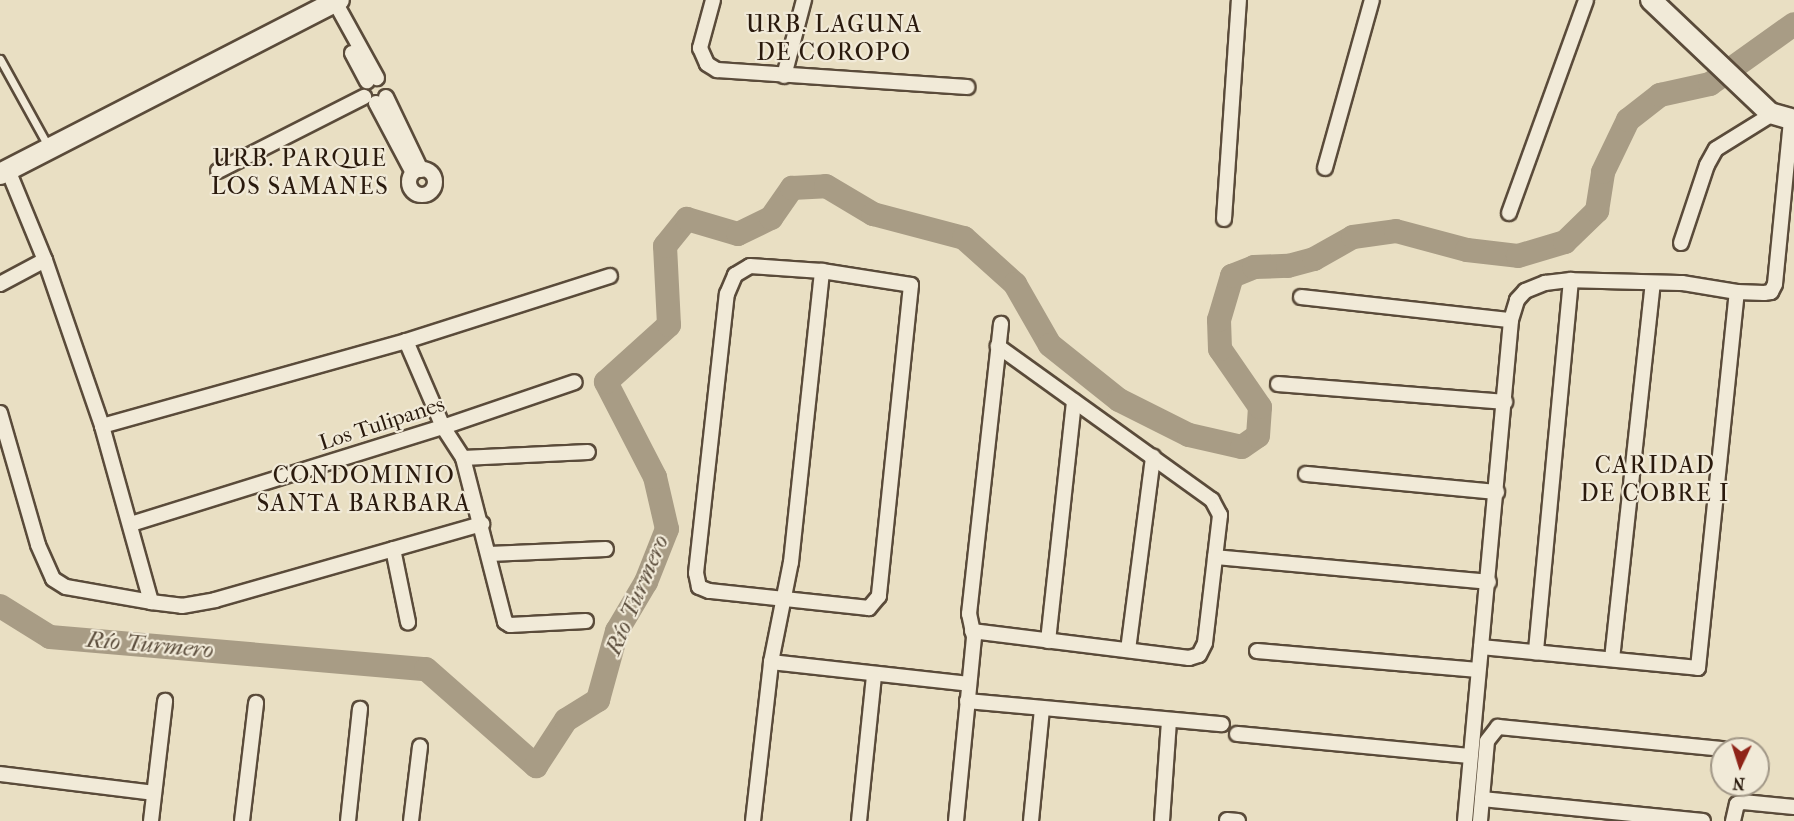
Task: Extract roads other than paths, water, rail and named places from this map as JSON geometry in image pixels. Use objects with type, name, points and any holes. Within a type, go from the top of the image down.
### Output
[{"type":"street","points":[[713,0],[700,43],[707,64],[717,70],[967,87]]},
{"type":"street","points":[[784,76],[804,0]]},
{"type":"street","points":[[1224,219],[1239,0]]},
{"type":"street","points":[[1509,213],[1586,0]]},
{"type":"street","points":[[1651,0],[1707,51],[1744,90],[1786,118]]},
{"type":"street","points":[[1325,168],[1368,1]]},
{"type":"street","points":[[151,602],[102,426],[45,260],[4,172],[334,2],[372,80],[386,85],[376,99],[218,171]]},
{"type":"street","points":[[372,80],[363,89],[376,99],[417,172]]},
{"type":"street","points":[[1681,243],[1707,165],[1716,149],[1786,118]]},
{"type":"street","points":[[1465,821],[1468,756],[1489,582],[1511,320],[1517,300],[1525,291],[1545,283],[1571,280],[1682,283],[1737,292],[1771,292],[1775,284],[1786,118]]},
{"type":"street","points":[[0,284],[45,260]]},
{"type":"street","points":[[750,266],[822,272],[899,280],[911,285],[912,293],[879,596],[875,604],[860,608],[709,591],[699,587],[696,573],[727,294],[735,275],[750,266]]},
{"type":"street","points":[[753,821],[771,662],[791,562],[822,272]]},
{"type":"street","points":[[102,426],[406,341],[610,276]]},
{"type":"street","points":[[1536,652],[1571,280]]},
{"type":"street","points":[[1612,659],[1653,284]]},
{"type":"street","points":[[1481,647],[1698,668],[1737,292]]},
{"type":"street","points":[[1301,297],[1511,320]]},
{"type":"street","points":[[956,821],[969,684],[972,631],[969,614],[1001,324]]},
{"type":"street","points":[[406,341],[443,427],[463,458],[507,624],[586,621]]},
{"type":"street","points":[[972,631],[1189,658],[1199,655],[1205,643],[1220,515],[1212,500],[998,346]]},
{"type":"street","name":"Los Tulipanes","points":[[131,524],[443,427],[575,382]]},
{"type":"street","points":[[1278,384],[1505,402]]},
{"type":"street","points":[[1048,641],[1074,401]]},
{"type":"street","points":[[0,413],[38,545],[53,579],[66,587],[182,606],[215,600],[482,524]]},
{"type":"street","points":[[463,458],[588,452]]},
{"type":"street","points":[[1128,650],[1153,457]]},
{"type":"street","points":[[1306,474],[1497,492]]},
{"type":"street","points":[[393,549],[408,622]]},
{"type":"street","points":[[489,554],[606,549]]},
{"type":"street","points":[[1215,557],[1489,582]]},
{"type":"street","points":[[1257,651],[1478,670]]},
{"type":"street","points":[[771,662],[969,684]]},
{"type":"street","points":[[859,821],[874,675]]},
{"type":"street","points":[[151,821],[165,701]]},
{"type":"street","points":[[967,701],[1222,724]]},
{"type":"street","points":[[242,821],[256,703]]},
{"type":"street","points":[[348,821],[360,709]]},
{"type":"street","points":[[1031,821],[1042,709]]},
{"type":"street","points":[[1162,821],[1169,720]]},
{"type":"street","points":[[1480,821],[1487,741],[1498,727],[1710,748]]},
{"type":"street","points":[[1237,734],[1468,756]]},
{"type":"street","points":[[411,821],[420,747]]},
{"type":"street","points":[[0,774],[154,793]]},
{"type":"street","points":[[1482,798],[1703,821]]},
{"type":"street","points":[[1733,821],[1737,804],[1743,802],[1794,807]]},
{"type":"lane","points":[[0,59],[50,148]]},
{"type":"waterway","name":"Río Turmero","points":[[0,606],[50,637],[426,669],[536,766],[566,720],[598,700],[617,631],[646,582],[667,529],[655,477],[606,382],[669,325],[665,246],[687,219],[738,234],[771,218],[792,188],[826,186],[873,214],[964,238],[1015,284],[1050,345],[1119,400],[1189,435],[1242,447],[1258,436],[1260,407],[1220,349],[1219,320],[1232,276],[1254,267],[1288,266],[1314,259],[1353,237],[1396,231],[1467,250],[1518,256],[1565,242],[1597,211],[1603,172],[1628,120],[1660,95],[1710,84],[1794,24]]},
{"type":"district","name":"URB. LAGUNA DE COROPO","points":[[834,39]]},
{"type":"district","name":"URB. PARQUE LOS SAMANES","points":[[300,173]]},
{"type":"district","name":"CARIDAD DE COBRE I","points":[[1655,480]]},
{"type":"district","name":"CONDOMINIO SANTA BARBARA","points":[[364,490]]}]
